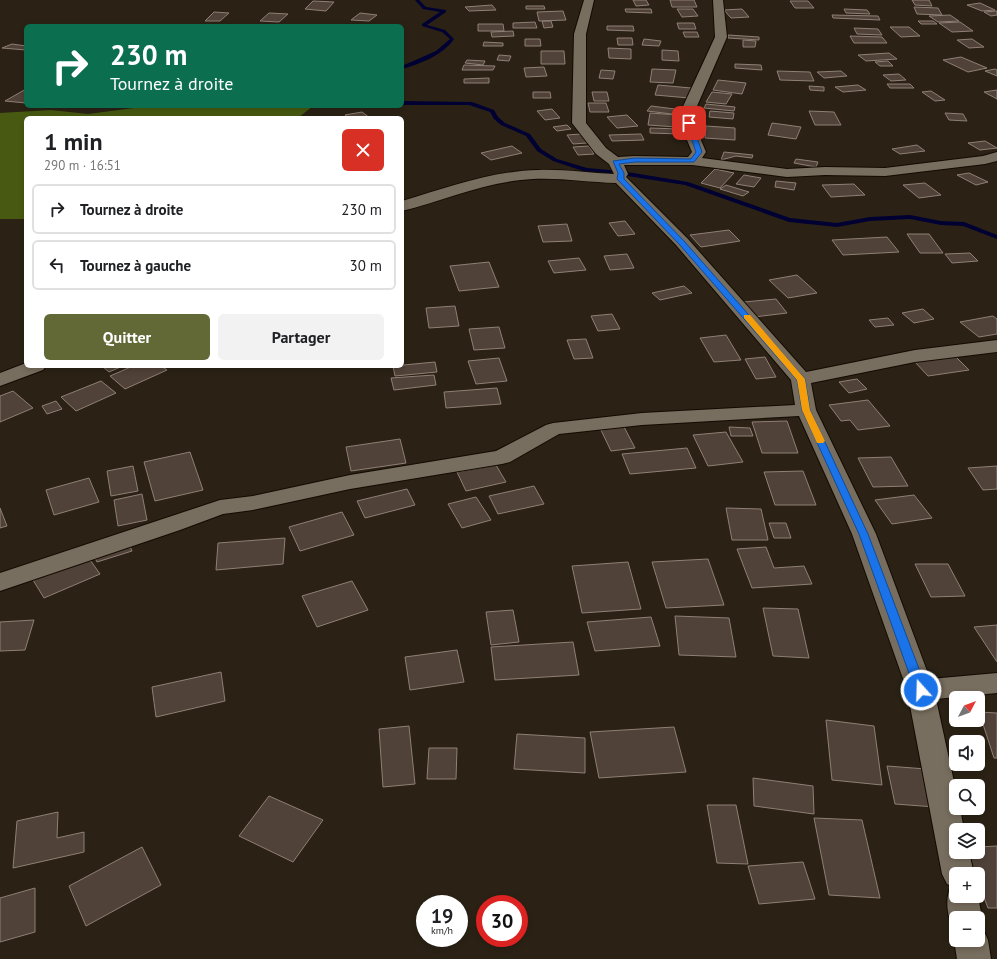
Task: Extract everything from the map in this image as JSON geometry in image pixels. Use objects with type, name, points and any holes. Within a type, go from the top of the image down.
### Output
[{"type":"street","points":[[589,0],[580,34],[578,96],[579,123],[601,151],[615,162],[621,173],[620,179]]},
{"type":"street","points":[[692,161],[699,152],[691,133],[687,113],[721,37],[718,0]]},
{"type":"street","points":[[615,162],[635,160],[692,161],[787,173],[825,171],[885,172],[985,160],[997,156]]},
{"type":"street","points":[[404,205],[464,187],[502,178],[538,174],[620,179],[682,242],[801,379],[806,410],[864,534],[921,690],[957,867]]},
{"type":"street","points":[[801,379],[915,356],[997,346]]},
{"type":"street","points":[[0,380],[31,368]]},
{"type":"street","points":[[0,582],[172,525],[220,507],[253,502],[350,482],[502,457],[553,429],[636,420],[806,410]]},
{"type":"street","points":[[921,690],[997,683]]},
{"type":"street","points":[[972,947],[974,959]]},
{"type":"green space","points":[[134,108],[310,108],[300,116],[24,116],[24,219],[0,219],[0,113],[51,110],[88,114]]},
{"type":"building","points":[[633,0],[646,0],[649,5],[636,6]]},
{"type":"building","points":[[670,0],[694,0],[697,7],[672,7]]},
{"type":"building","points":[[912,0],[929,0],[932,6],[915,5]]},
{"type":"building","points":[[313,1],[334,2],[326,11],[305,9]]},
{"type":"building","points":[[790,1],[808,1],[814,8],[795,8]]},
{"type":"building","points":[[980,3],[995,10],[982,11],[967,5]]},
{"type":"building","points":[[492,5],[496,10],[469,11],[465,7]]},
{"type":"building","points":[[526,6],[544,6],[545,9],[526,9]]},
{"type":"building","points":[[914,7],[938,8],[942,15],[917,14]]},
{"type":"building","points":[[625,9],[651,9],[652,13],[626,12]]},
{"type":"building","points":[[677,9],[693,9],[698,16],[682,17]]},
{"type":"building","points":[[742,9],[749,17],[731,18],[724,10]]},
{"type":"building","points":[[844,9],[867,10],[870,14],[846,13]]},
{"type":"building","points":[[563,11],[566,20],[539,21],[537,12]]},
{"type":"building","points":[[997,11],[997,15],[991,16],[984,12]]},
{"type":"building","points":[[214,12],[229,13],[220,21],[205,21]]},
{"type":"building","points":[[269,13],[288,14],[279,22],[260,21]]},
{"type":"building","points":[[360,13],[377,15],[369,21],[351,20]]},
{"type":"building","points":[[832,15],[878,16],[880,20],[833,18]]},
{"type":"building","points":[[950,15],[959,21],[938,22],[929,16]]},
{"type":"building","points":[[542,21],[551,21],[553,27],[544,28]]},
{"type":"building","points":[[918,21],[933,21],[937,24],[921,24]]},
{"type":"building","points":[[535,22],[537,28],[513,28],[513,23]]},
{"type":"building","points":[[960,22],[973,31],[952,32],[939,23]]},
{"type":"building","points":[[677,23],[694,23],[696,29],[679,29]]},
{"type":"building","points":[[478,24],[503,24],[504,31],[478,31]]},
{"type":"building","points":[[607,26],[633,26],[634,31],[607,30]]},
{"type":"building","points":[[890,27],[909,27],[920,36],[901,37]]},
{"type":"building","points":[[854,28],[878,29],[882,35],[857,34]]},
{"type":"building","points":[[513,31],[514,36],[492,37],[491,32]]},
{"type":"building","points":[[683,32],[697,32],[699,37],[685,37]]},
{"type":"building","points":[[728,35],[759,37],[759,40],[728,38]]},
{"type":"building","points":[[850,36],[882,37],[887,43],[854,43]]},
{"type":"building","points":[[617,38],[632,38],[633,45],[618,45]]},
{"type":"building","points":[[525,39],[540,39],[541,46],[525,46]]},
{"type":"building","points":[[644,39],[661,41],[659,46],[642,45]]},
{"type":"building","points":[[972,39],[984,47],[969,48],[957,40]]},
{"type":"building","points":[[743,40],[756,41],[755,47],[743,47]]},
{"type":"building","points":[[484,42],[503,43],[503,46],[483,46]]},
{"type":"building","points":[[12,44],[24,46],[24,50],[2,48]]},
{"type":"building","points":[[608,48],[631,49],[631,59],[609,58]]},
{"type":"building","points":[[662,50],[678,51],[679,61],[662,60]]},
{"type":"building","points":[[541,51],[564,51],[565,64],[541,64]]},
{"type":"building","points":[[889,53],[897,59],[866,61],[858,55]]},
{"type":"building","points":[[499,55],[511,56],[509,61],[497,60]]},
{"type":"building","points":[[961,57],[987,68],[968,72],[943,60]]},
{"type":"building","points":[[467,60],[485,61],[483,65],[465,63]]},
{"type":"building","points":[[888,61],[893,66],[880,66],[875,62]]},
{"type":"building","points":[[735,64],[761,65],[762,70],[735,68]]},
{"type":"building","points":[[464,65],[495,66],[493,70],[462,70]]},
{"type":"building","points":[[544,67],[547,76],[526,77],[524,68]]},
{"type":"building","points":[[652,69],[676,70],[673,83],[650,82]]},
{"type":"building","points":[[601,70],[615,71],[613,79],[599,78]]},
{"type":"building","points":[[997,70],[997,76],[985,71]]},
{"type":"building","points":[[777,71],[810,72],[814,81],[780,80]]},
{"type":"building","points":[[841,71],[847,76],[824,78],[817,72]]},
{"type":"building","points":[[899,74],[906,80],[891,81],[883,75]]},
{"type":"building","points":[[489,78],[489,83],[464,83],[464,79]]},
{"type":"building","points":[[718,80],[746,83],[742,94],[713,90]]},
{"type":"building","points":[[887,84],[910,84],[914,88],[890,88]]},
{"type":"building","points":[[658,85],[691,88],[689,98],[655,95]]},
{"type":"building","points":[[858,85],[866,90],[843,92],[835,87]]},
{"type":"building","points":[[809,86],[824,87],[824,91],[810,90]]},
{"type":"building","points":[[24,90],[24,103],[5,101]]},
{"type":"building","points":[[997,90],[997,99],[984,92]]},
{"type":"building","points":[[931,91],[945,100],[935,101],[922,92]]},
{"type":"building","points":[[533,92],[550,92],[551,98],[533,98]]},
{"type":"building","points":[[592,92],[607,92],[609,101],[594,101]]},
{"type":"building","points":[[712,92],[732,94],[726,104],[706,102]]},
{"type":"building","points":[[588,103],[606,103],[609,112],[590,112]]},
{"type":"building","points":[[706,104],[735,107],[734,111],[704,108]]},
{"type":"building","points":[[651,106],[675,109],[672,114],[647,111]]},
{"type":"building","points":[[552,109],[560,118],[545,120],[537,111]]},
{"type":"building","points":[[710,111],[734,113],[733,119],[709,117]]},
{"type":"building","points":[[809,111],[834,112],[841,125],[815,125]]},
{"type":"building","points":[[362,112],[367,116],[346,116],[345,115]]},
{"type":"building","points":[[650,113],[678,115],[677,127],[648,125]]},
{"type":"building","points":[[945,113],[963,114],[967,121],[949,120]]},
{"type":"building","points":[[627,115],[638,126],[617,128],[607,117]]},
{"type":"building","points":[[772,123],[801,127],[796,139],[768,135]]},
{"type":"building","points":[[567,125],[571,129],[557,131],[553,127]]},
{"type":"building","points":[[706,126],[735,128],[735,140],[705,138]]},
{"type":"building","points":[[650,128],[679,129],[680,134],[650,133]]},
{"type":"building","points":[[581,134],[587,143],[573,144],[567,135]]},
{"type":"building","points":[[641,134],[644,140],[612,141],[609,135]]},
{"type":"building","points":[[985,141],[997,148],[980,150],[968,143]]},
{"type":"building","points":[[917,145],[925,151],[900,154],[892,149]]},
{"type":"building","points":[[512,146],[522,153],[491,160],[481,153]]},
{"type":"building","points":[[589,146],[594,154],[578,155],[573,147]]},
{"type":"building","points":[[724,152],[753,155],[752,158],[736,156],[721,160]]},
{"type":"building","points":[[796,159],[818,162],[816,167],[794,163]]},
{"type":"building","points":[[715,169],[734,173],[720,188],[701,183]]},
{"type":"building","points":[[969,173],[988,182],[976,185],[957,175]]},
{"type":"building","points":[[744,175],[761,178],[754,187],[736,184]]},
{"type":"building","points":[[776,181],[796,183],[794,190],[775,187]]},
{"type":"building","points":[[925,183],[941,195],[919,198],[903,185]]},
{"type":"building","points":[[854,184],[865,195],[831,197],[822,185]]},
{"type":"building","points":[[726,185],[749,192],[743,196],[720,189]]},
{"type":"building","points":[[625,221],[635,234],[618,236],[609,223]]},
{"type":"building","points":[[567,224],[572,241],[543,242],[538,226]]},
{"type":"building","points":[[729,230],[740,241],[701,247],[690,235]]},
{"type":"building","points":[[907,234],[929,234],[943,253],[920,253]]},
{"type":"building","points":[[887,237],[899,252],[843,255],[832,240]]},
{"type":"building","points":[[970,253],[978,261],[952,263],[945,254]]},
{"type":"building","points":[[627,254],[634,268],[610,270],[604,256]]},
{"type":"building","points":[[579,258],[586,270],[554,273],[548,261]]},
{"type":"building","points":[[489,262],[499,287],[459,291],[450,266]]},
{"type":"building","points":[[797,275],[817,293],[788,298],[769,280]]},
{"type":"building","points":[[684,286],[692,293],[660,300],[652,293]]},
{"type":"building","points":[[776,299],[787,313],[754,317],[744,302]]},
{"type":"building","points":[[455,306],[459,326],[429,328],[426,308]]},
{"type":"building","points":[[923,309],[934,319],[914,323],[902,313]]},
{"type":"building","points":[[612,314],[620,329],[598,331],[591,316]]},
{"type":"building","points":[[993,316],[997,319],[997,334],[979,337],[960,322]]},
{"type":"building","points":[[888,318],[894,325],[875,327],[869,320]]},
{"type":"building","points":[[499,327],[505,348],[474,350],[469,329]]},
{"type":"building","points":[[726,335],[741,360],[714,362],[700,338]]},
{"type":"building","points":[[586,339],[593,358],[574,359],[567,340]]},
{"type":"building","points":[[954,355],[969,370],[928,376],[914,361]]},
{"type":"building","points":[[765,357],[776,377],[756,379],[745,359]]},
{"type":"building","points":[[499,358],[507,381],[476,384],[468,361]]},
{"type":"building","points":[[435,362],[437,372],[395,376],[393,368],[404,368],[404,365]]},
{"type":"building","points":[[104,368],[118,368],[109,372]]},
{"type":"building","points":[[128,368],[164,368],[167,370],[125,389],[110,376]]},
{"type":"building","points":[[434,375],[436,385],[394,390],[391,378]]},
{"type":"building","points":[[857,379],[867,389],[849,393],[839,382]]},
{"type":"building","points":[[101,381],[116,393],[76,411],[61,397]]},
{"type":"building","points":[[497,388],[501,404],[446,408],[444,392]]},
{"type":"building","points":[[13,391],[33,408],[0,422],[0,396]]},
{"type":"building","points":[[868,400],[890,426],[858,430],[850,420],[841,421],[829,405]]},
{"type":"building","points":[[56,401],[62,409],[47,414],[42,406]]},
{"type":"building","points":[[787,421],[798,453],[762,453],[752,422]]},
{"type":"building","points":[[623,425],[635,448],[611,451],[600,428]]},
{"type":"building","points":[[729,427],[750,428],[753,436],[731,436]]},
{"type":"building","points":[[726,432],[743,462],[708,466],[693,435]]},
{"type":"building","points":[[400,439],[406,463],[351,471],[346,447]]},
{"type":"building","points":[[687,448],[696,468],[630,474],[622,454]]},
{"type":"building","points":[[190,452],[203,490],[155,501],[144,462]]},
{"type":"building","points":[[891,457],[908,486],[873,487],[858,458]]},
{"type":"building","points":[[496,465],[506,482],[466,491],[457,472]]},
{"type":"building","points":[[133,466],[138,491],[111,496],[107,471]]},
{"type":"building","points":[[997,466],[997,489],[983,490],[968,468]]},
{"type":"building","points":[[803,471],[816,505],[775,505],[764,472]]},
{"type":"building","points":[[89,478],[99,502],[54,515],[46,490]]},
{"type":"building","points":[[534,486],[544,504],[498,514],[489,496]]},
{"type":"building","points":[[407,489],[415,505],[365,518],[357,501]]},
{"type":"building","points":[[142,494],[147,520],[118,526],[114,500]]},
{"type":"building","points":[[914,495],[932,518],[892,524],[875,500]]},
{"type":"building","points":[[476,497],[491,520],[462,528],[448,504]]},
{"type":"building","points":[[0,508],[7,526],[0,528]]},
{"type":"building","points":[[726,508],[761,509],[768,540],[732,540]]},
{"type":"building","points":[[342,512],[354,535],[300,551],[289,527]]},
{"type":"building","points":[[769,523],[786,523],[791,538],[774,538]]},
{"type":"building","points":[[285,538],[283,564],[216,570],[218,543]]},
{"type":"building","points":[[129,544],[132,551],[97,562],[94,556]]},
{"type":"building","points":[[766,547],[774,568],[804,566],[812,584],[752,588],[737,549]]},
{"type":"building","points":[[88,557],[100,574],[44,598],[33,580]]},
{"type":"building","points":[[708,559],[724,605],[666,608],[652,562]]},
{"type":"building","points":[[628,562],[641,609],[582,613],[572,566]]},
{"type":"building","points":[[915,564],[948,564],[965,596],[931,597]]},
{"type":"building","points":[[352,581],[368,610],[317,627],[302,596]]},
{"type":"building","points":[[763,608],[798,609],[809,658],[773,656]]},
{"type":"building","points":[[513,610],[519,642],[491,645],[486,612]]},
{"type":"building","points":[[675,616],[729,618],[736,657],[679,655]]},
{"type":"building","points":[[651,617],[660,646],[595,651],[587,622]]},
{"type":"building","points":[[34,620],[25,650],[0,651],[0,622]]},
{"type":"building","points":[[997,625],[997,662],[974,627]]},
{"type":"building","points":[[573,642],[579,675],[495,680],[491,647]]},
{"type":"building","points":[[457,650],[464,682],[410,690],[405,657]]},
{"type":"building","points":[[221,672],[225,701],[156,717],[152,687]]},
{"type":"building","points":[[985,712],[997,713],[997,758],[994,758],[984,727]]},
{"type":"building","points":[[826,720],[874,726],[882,785],[832,780]]},
{"type":"building","points":[[409,726],[415,784],[383,787],[379,729]]},
{"type":"building","points":[[674,727],[686,772],[599,778],[590,732]]},
{"type":"building","points":[[517,734],[585,738],[585,773],[514,769]]},
{"type":"building","points":[[429,748],[457,748],[456,779],[427,779]]},
{"type":"building","points":[[887,766],[926,769],[935,807],[895,804]]},
{"type":"building","points":[[753,778],[813,786],[814,814],[754,806]]},
{"type":"building","points":[[269,796],[323,820],[293,862],[239,836]]},
{"type":"building","points":[[707,805],[736,805],[748,864],[717,863]]},
{"type":"building","points":[[58,812],[57,838],[84,832],[84,852],[13,868],[17,821]]},
{"type":"building","points":[[814,818],[862,820],[880,898],[829,895]]},
{"type":"building","points":[[997,846],[997,908],[988,908],[985,900],[985,867],[972,867],[970,859],[985,859],[985,847]]},
{"type":"building","points":[[142,847],[161,885],[86,926],[69,886]]},
{"type":"building","points":[[803,862],[815,899],[759,904],[748,866]]},
{"type":"building","points":[[35,888],[35,932],[0,942],[0,898]]},
{"type":"waterway","points":[[404,67],[422,60],[444,48],[452,39],[444,31],[424,25],[444,11],[425,8],[417,0]]},
{"type":"waterway","points":[[404,103],[470,103],[492,111],[496,118],[503,124],[528,135],[539,150],[555,160],[586,170],[621,173],[686,183],[789,220],[837,225],[870,219],[910,217],[941,223],[964,224],[997,237]]},
{"type":"slow traffic","points":[[747,317],[801,379],[806,410],[820,441]]},
{"type":"route","points":[[689,123],[691,133],[699,152],[692,161],[635,160],[615,162],[621,173],[620,179],[682,242],[801,379],[806,410],[864,534],[921,690]]}]
